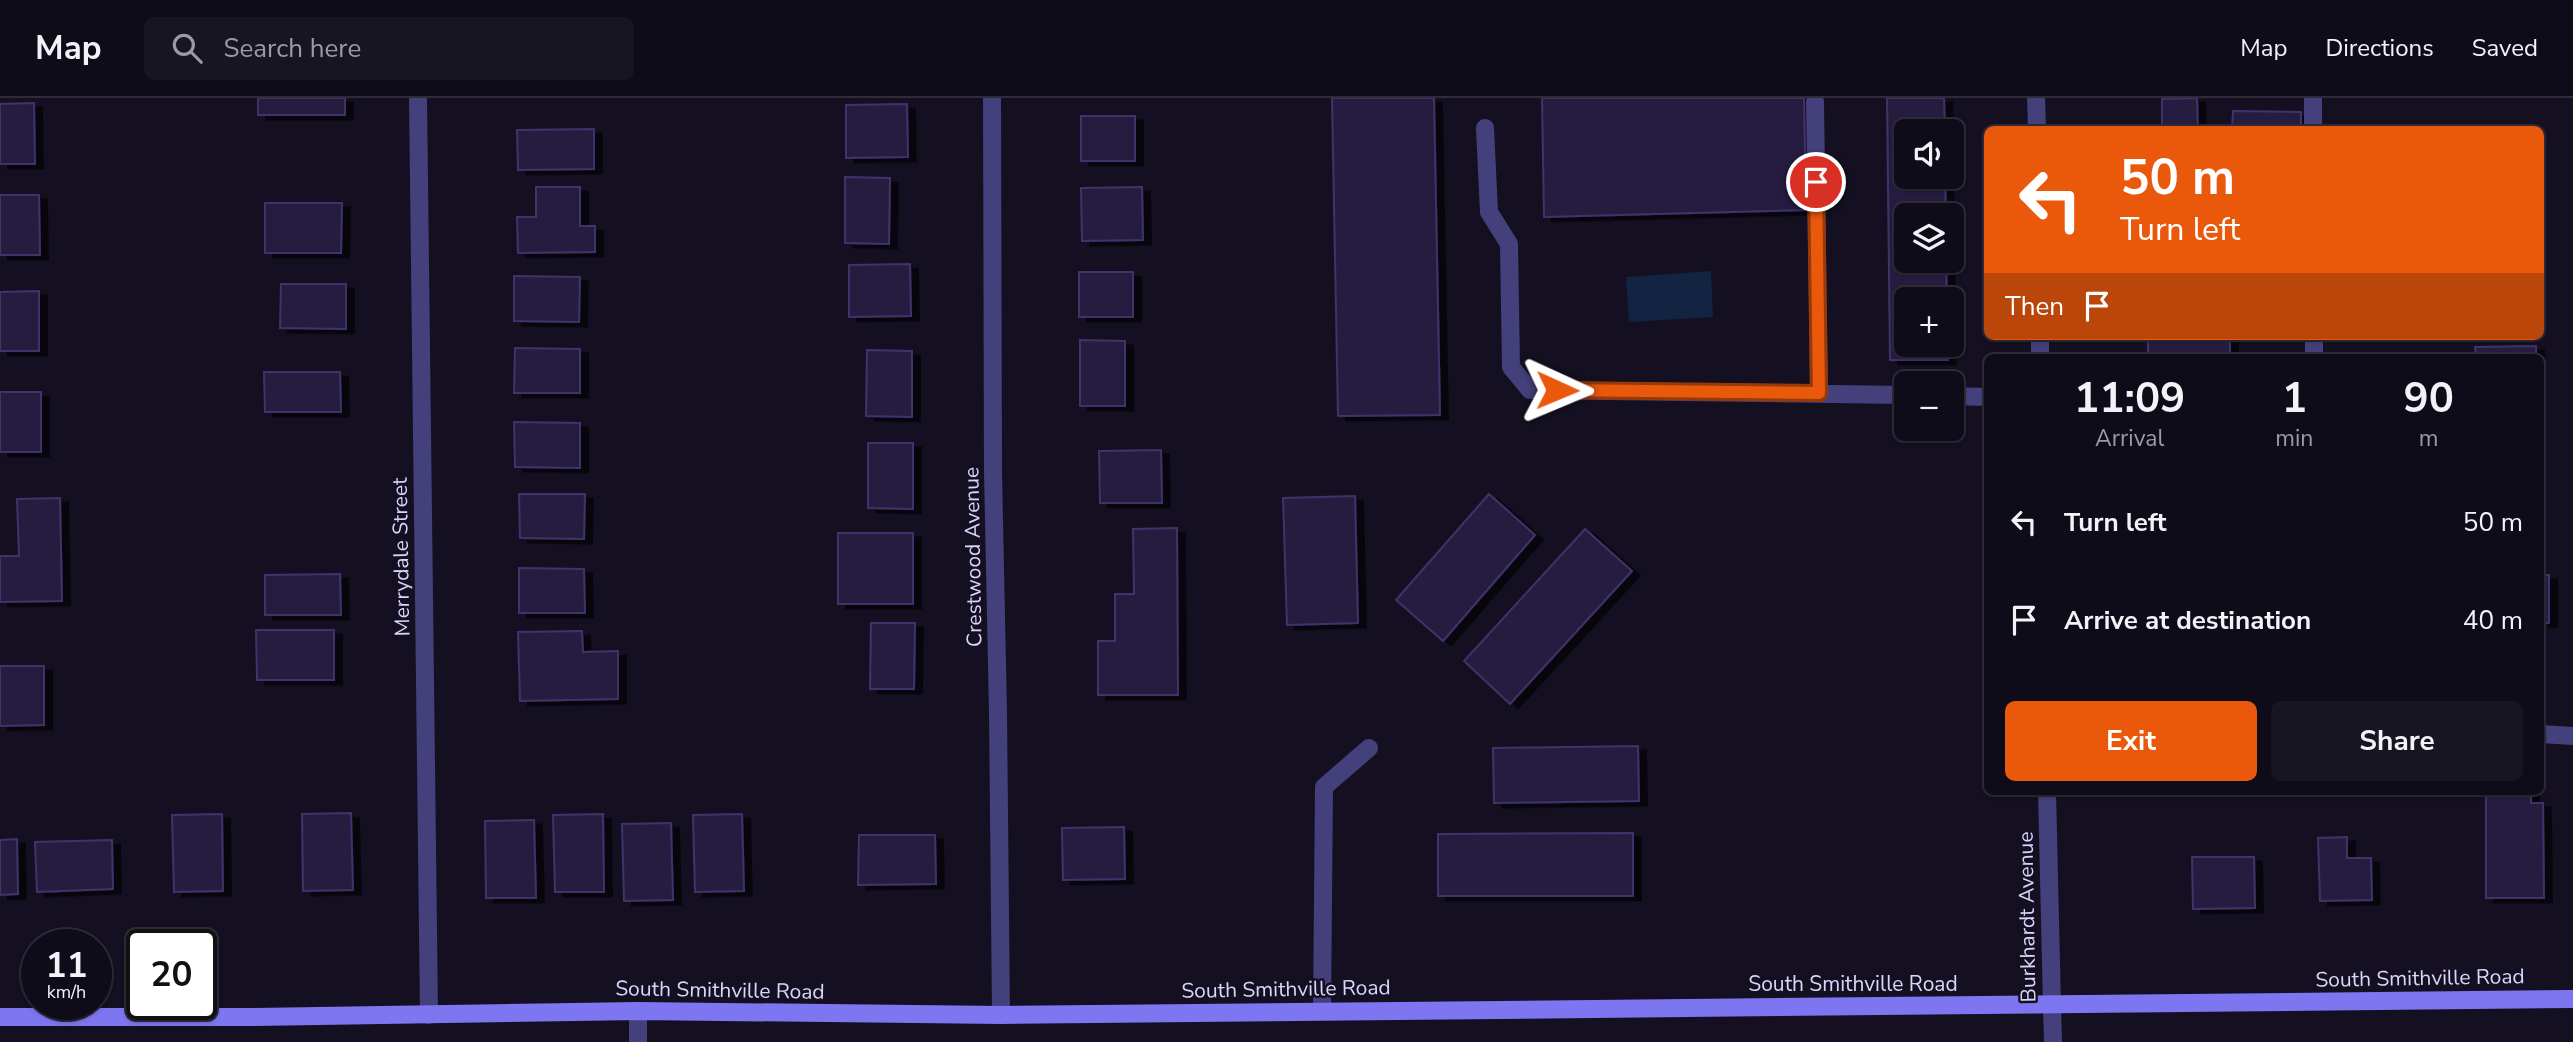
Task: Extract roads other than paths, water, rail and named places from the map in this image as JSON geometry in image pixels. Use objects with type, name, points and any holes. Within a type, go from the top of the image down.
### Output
[{"type":"main road","name":"South Smithville Road","points":[[0,1017],[638,1011],[1001,1015],[2573,999]]},
{"type":"street","name":"Merrydale Street","points":[[418,98],[429,1015]]},
{"type":"street","name":"Crestwood Avenue","points":[[992,98],[993,472],[999,713],[1001,1015]]},
{"type":"street","points":[[2036,98],[2037,126]]},
{"type":"street","points":[[2313,98],[2314,126]]},
{"type":"street","points":[[1815,102],[1819,393]]},
{"type":"street","points":[[1485,128],[1489,212],[1509,244],[1511,367],[1530,390],[1894,395]]},
{"type":"street","points":[[1964,396],[1984,397]]},
{"type":"street","points":[[2544,734],[2573,736]]},
{"type":"street","points":[[1322,1011],[1324,787],[1369,748]]},
{"type":"street","name":"Burkhardt Avenue","points":[[2047,795],[2053,1042]]},
{"type":"street","points":[[638,1011],[638,1042]]},
{"type":"water","points":[[1711,271],[1713,317],[1629,322],[1626,277]]}]
